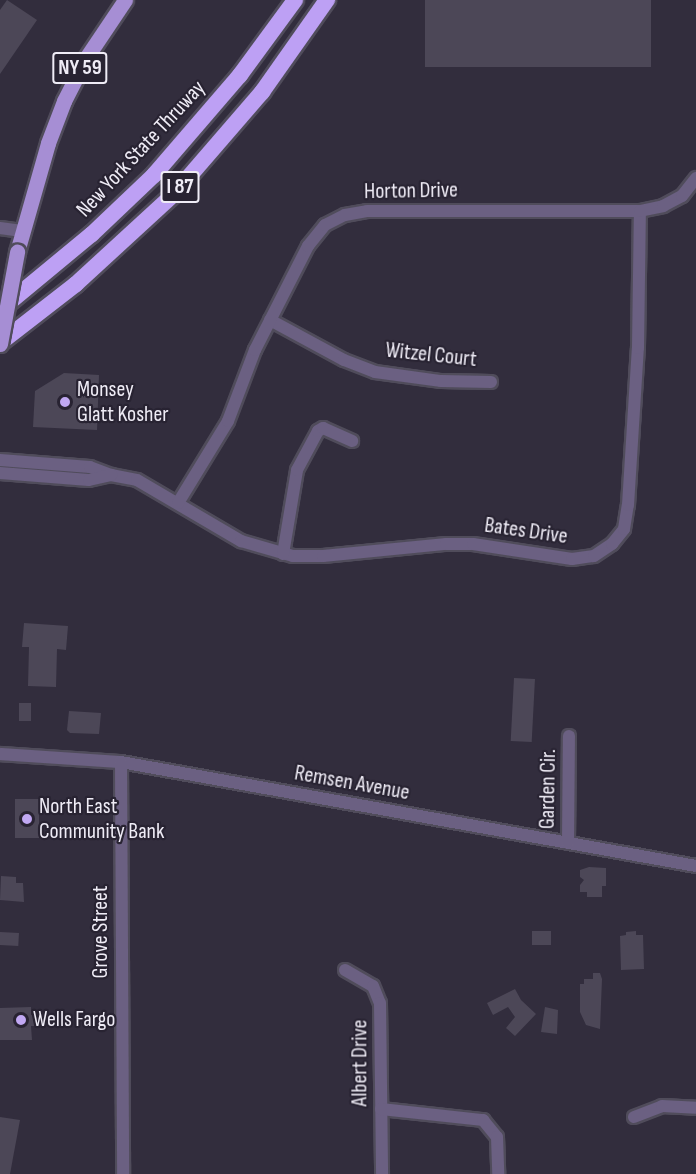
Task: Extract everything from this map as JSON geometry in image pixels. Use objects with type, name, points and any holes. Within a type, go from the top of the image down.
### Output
[{"type":"highway","name":"New York State Thruway","points":[[0,310],[92,234],[154,175],[240,75],[295,0]]},
{"type":"highway","name":"I 87","points":[[0,343],[76,284],[174,194],[262,92],[327,0]]},
{"type":"main road","name":"NY 59","points":[[0,343],[22,231],[48,143],[64,101],[86,58],[125,0]]},
{"type":"street","name":"Horton Drive","points":[[178,503],[228,421],[255,350],[308,246],[325,225],[345,215],[367,211],[640,210],[663,206],[682,196],[696,178]]},
{"type":"street","name":"Bates Drive","points":[[0,460],[90,466],[111,475],[137,480],[241,541],[283,554],[323,556],[446,544],[473,544],[572,559],[594,556],[612,544],[624,529],[628,505],[638,348],[640,210]]},
{"type":"street","points":[[0,228],[22,231]]},
{"type":"street","name":"Witzel Court","points":[[270,320],[344,360],[375,372],[432,380],[491,382]]},
{"type":"street","points":[[283,554],[297,470],[318,431],[323,428],[352,441]]},
{"type":"street","name":"Bates Drive","points":[[0,473],[89,480],[111,475]]},
{"type":"street","name":"Garden Cir.","points":[[568,843],[569,736]]},
{"type":"street","name":"Remsen Avenue","points":[[0,754],[121,762],[696,866]]},
{"type":"street","name":"Grove Street","points":[[121,762],[123,1174]]},
{"type":"street","name":"Albert Drive","points":[[345,970],[373,986],[380,1003],[382,1174]]},
{"type":"street","points":[[634,1117],[662,1106],[696,1108]]},
{"type":"street","points":[[381,1109],[483,1120],[497,1137],[498,1174]]},
{"type":"building","points":[[7,0],[37,20],[0,74],[0,10]]},
{"type":"building","points":[[425,0],[651,0],[651,67],[425,67]]},
{"type":"building","points":[[64,373],[99,375],[97,430],[33,427],[35,391]]},
{"type":"building","points":[[24,623],[68,626],[66,650],[57,649],[56,687],[28,686],[29,647],[22,647]]},
{"type":"building","points":[[514,678],[535,679],[532,742],[511,741]]},
{"type":"building","points":[[19,703],[31,703],[31,721],[19,721]]},
{"type":"building","points":[[69,711],[101,713],[99,734],[70,733],[67,730]]},
{"type":"building","name":"North East Community Bank","points":[[15,799],[39,799],[39,838],[15,838]]},
{"type":"building","points":[[589,867],[606,868],[606,886],[602,886],[602,897],[587,897],[587,892],[580,892],[580,885],[584,880],[580,877],[580,870]]},
{"type":"building","points":[[1,876],[16,877],[16,883],[23,883],[24,902],[0,900]]},
{"type":"building","points":[[532,931],[551,931],[551,945],[532,945]]},
{"type":"building","points":[[636,931],[636,935],[643,935],[644,969],[621,970],[620,936],[626,935],[626,932]]},
{"type":"building","points":[[0,932],[19,933],[18,946],[0,945]]},
{"type":"building","points":[[593,973],[600,973],[602,979],[600,1029],[586,1025],[580,1012],[580,984],[584,984],[584,979],[593,979]]},
{"type":"building","points":[[515,989],[521,1000],[536,1014],[515,1036],[506,1028],[515,1017],[508,1007],[493,1015],[487,1003]]},
{"type":"building","name":"Wells Fargo","points":[[31,1007],[31,1015],[41,1014],[42,1026],[31,1026],[32,1040],[0,1040],[0,1008]]},
{"type":"building","points":[[545,1007],[558,1010],[557,1034],[541,1032]]},
{"type":"building","points":[[0,1117],[20,1120],[10,1174],[0,1174]]},
{"type":"place","name":"Monsey Glatt Kosher","points":[[65,402]]},
{"type":"place","name":"North East Community Bank","points":[[27,819]]},
{"type":"place","name":"Wells Fargo","points":[[21,1020]]}]
